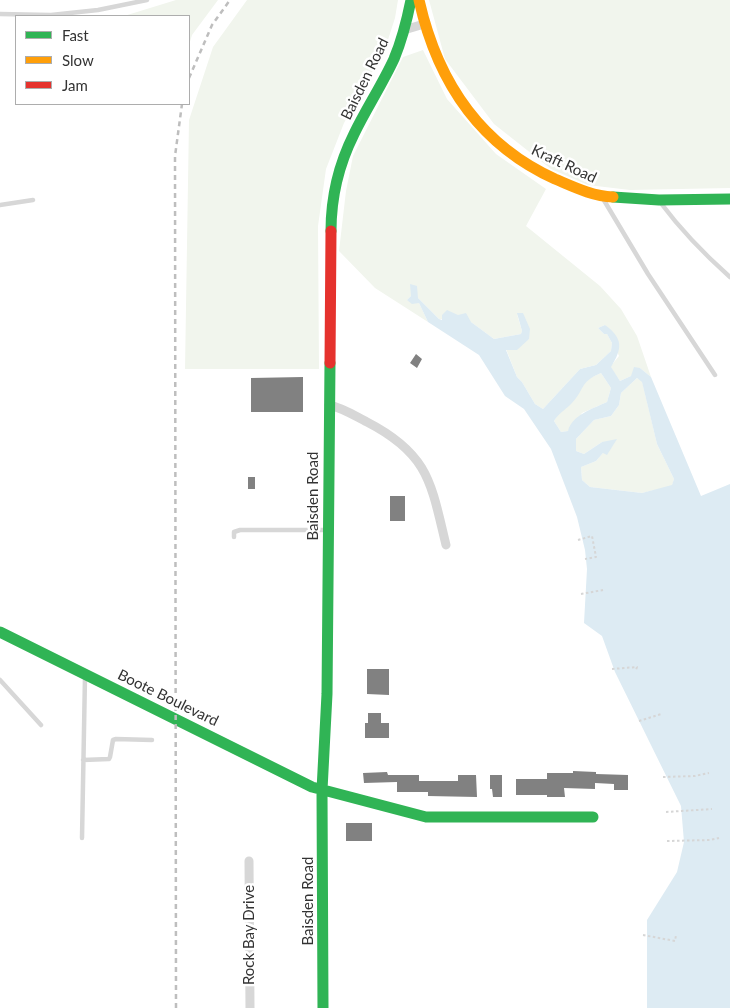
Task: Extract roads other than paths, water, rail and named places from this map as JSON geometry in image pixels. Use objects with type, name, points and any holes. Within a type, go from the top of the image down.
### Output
[{"type":"street","name":"Baisden Road","points":[[323,1008],[322,790],[327,694],[330,241],[332,213],[337,180],[349,144],[390,67],[404,30],[411,0]]},
{"type":"street","name":"Kraft Road","points":[[419,0],[424,24],[434,54],[452,89],[490,136],[510,153],[535,170],[578,190],[601,196],[658,199],[730,199]]},
{"type":"street","points":[[404,30],[424,24]]},
{"type":"street","points":[[329,406],[340,408],[379,428],[402,444],[414,456],[421,465],[432,487],[446,545]]},
{"type":"street","name":"Boote Boulevard","points":[[0,632],[312,787],[411,814],[426,816],[593,817]]},
{"type":"street","name":"Rock Bay Drive","points":[[249,862],[250,1008]]},
{"type":"lane","points":[[0,14],[51,15],[98,10],[147,0]]},
{"type":"lane","points":[[601,196],[648,274],[715,375]]},
{"type":"lane","points":[[658,199],[677,224],[730,277]]},
{"type":"lane","points":[[0,205],[33,200]]},
{"type":"lane","points":[[234,536],[234,532],[240,530],[328,530]]},
{"type":"lane","points":[[82,838],[85,674]]},
{"type":"lane","points":[[0,680],[41,725]]},
{"type":"lane","points":[[83,760],[109,758],[113,740],[116,739],[152,740]]},
{"type":"railway","points":[[190,76],[212,25],[230,0]]},
{"type":"railway","points":[[176,1008],[175,156],[182,105]]}]
